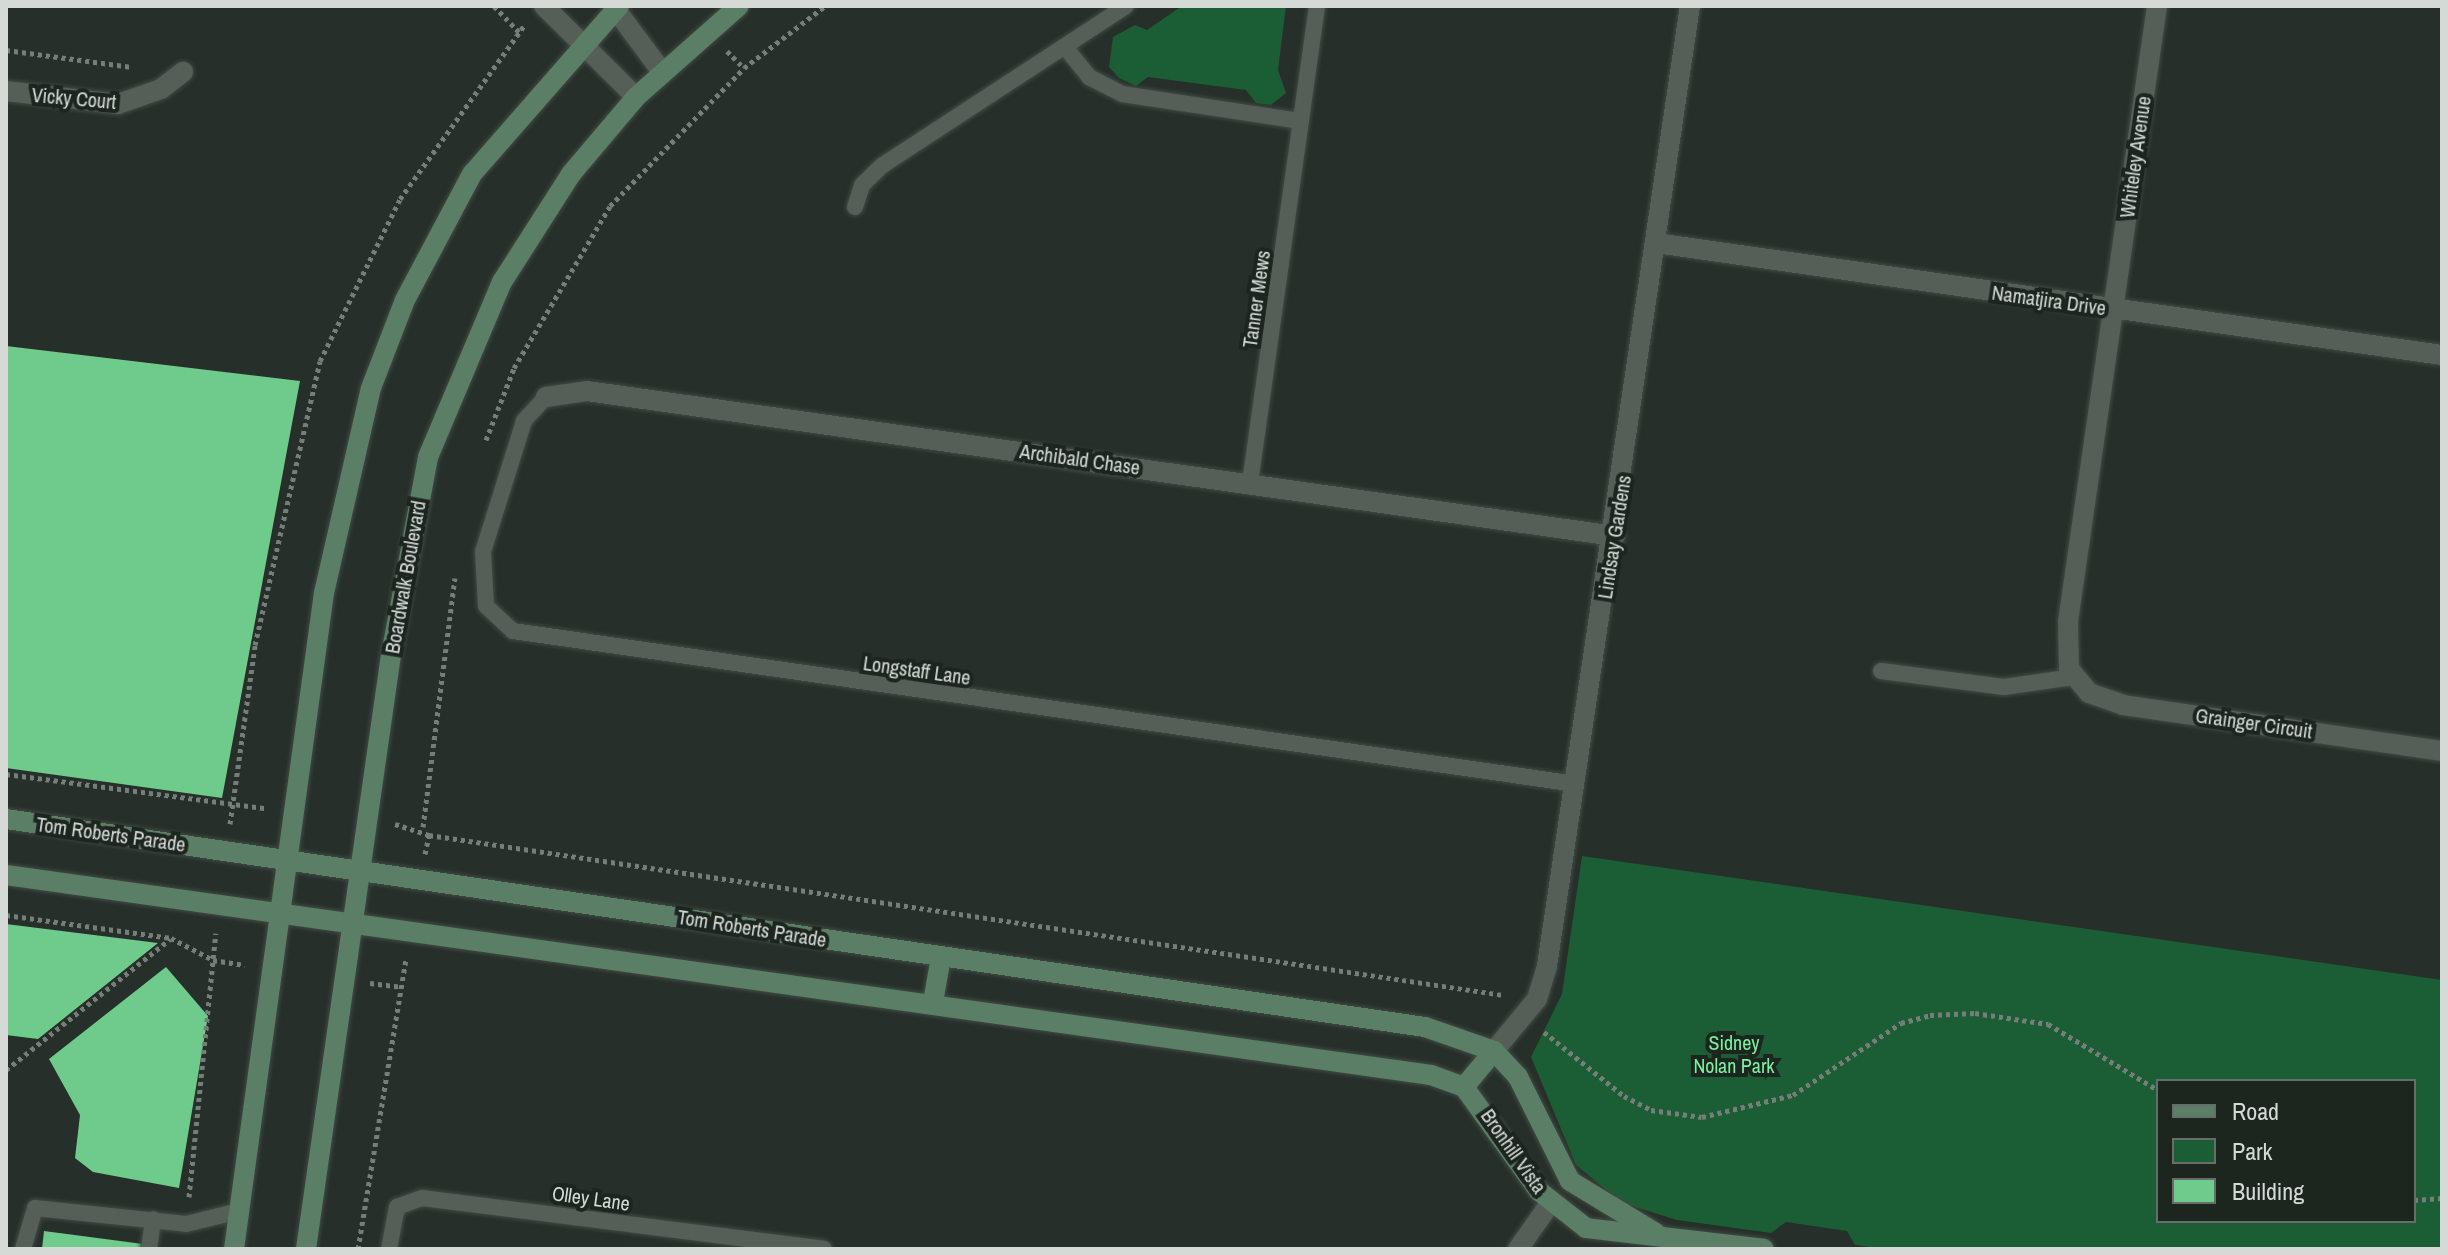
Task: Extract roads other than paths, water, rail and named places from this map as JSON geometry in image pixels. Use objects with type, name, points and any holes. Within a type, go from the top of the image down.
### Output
[{"type":"street","name":"Boardwalk Boulevard","points":[[306,1249],[404,574],[445,409],[533,230],[636,97],[739,6]]},
{"type":"street","name":"Lindsay Gardens","points":[[1494,1051],[1525,1017],[1547,966],[1615,536],[1690,6]]},
{"type":"street","name":"Whiteley Avenue","points":[[2113,309],[2157,6]]},
{"type":"street","points":[[234,1249],[324,593],[371,388],[405,300],[472,174],[582,42],[616,7],[662,72]]},
{"type":"street","points":[[536,13],[582,42],[636,97]]},
{"type":"street","name":"Vicky Court","points":[[6,91],[118,104],[161,89],[183,72]]},
{"type":"street","name":"Namatjira Drive","points":[[1656,243],[2442,355]]},
{"type":"street","points":[[2073,677],[2068,621],[2113,309]]},
{"type":"street","name":"Archibald Chase","points":[[546,397],[587,391],[1615,536]]},
{"type":"street","name":"Grainger Circuit","points":[[2073,677],[2096,697],[2123,705],[2442,751]]},
{"type":"street","name":"Tom Roberts Parade","points":[[6,819],[1425,1027],[1494,1051]]},
{"type":"street","points":[[6,875],[219,907],[933,1002],[1431,1075],[1464,1087],[1494,1051]]},
{"type":"street","points":[[933,1002],[941,957]]},
{"type":"street","name":"Bronhill Vista","points":[[1494,1051],[1524,1087],[1570,1181],[1656,1233]]},
{"type":"street","name":"Bronhill Vista","points":[[1464,1087],[1551,1202],[1586,1228],[1656,1233],[1764,1249]]},
{"type":"street","points":[[1518,1249],[1570,1181]]},
{"type":"lane","points":[[855,207],[862,185],[883,165],[1126,6]]},
{"type":"lane","name":"Tanner Mews","points":[[1250,483],[1317,6]]},
{"type":"lane","points":[[1065,47],[1089,77],[1122,94],[1301,121]]},
{"type":"lane","name":"Longstaff Lane","points":[[546,397],[524,421],[483,552],[486,606],[513,631],[1576,784]]},
{"type":"lane","points":[[1881,671],[2004,687],[2073,677]]},
{"type":"lane","name":"Olley Lane","points":[[389,1249],[397,1207],[422,1198],[824,1249]]},
{"type":"lane","points":[[23,1249],[35,1208],[186,1224],[239,1211]]},
{"type":"lane","points":[[149,1249],[153,1219]]},
{"type":"park label","name":"Sidney Nolan Park","points":[[1734,1054]]}]
